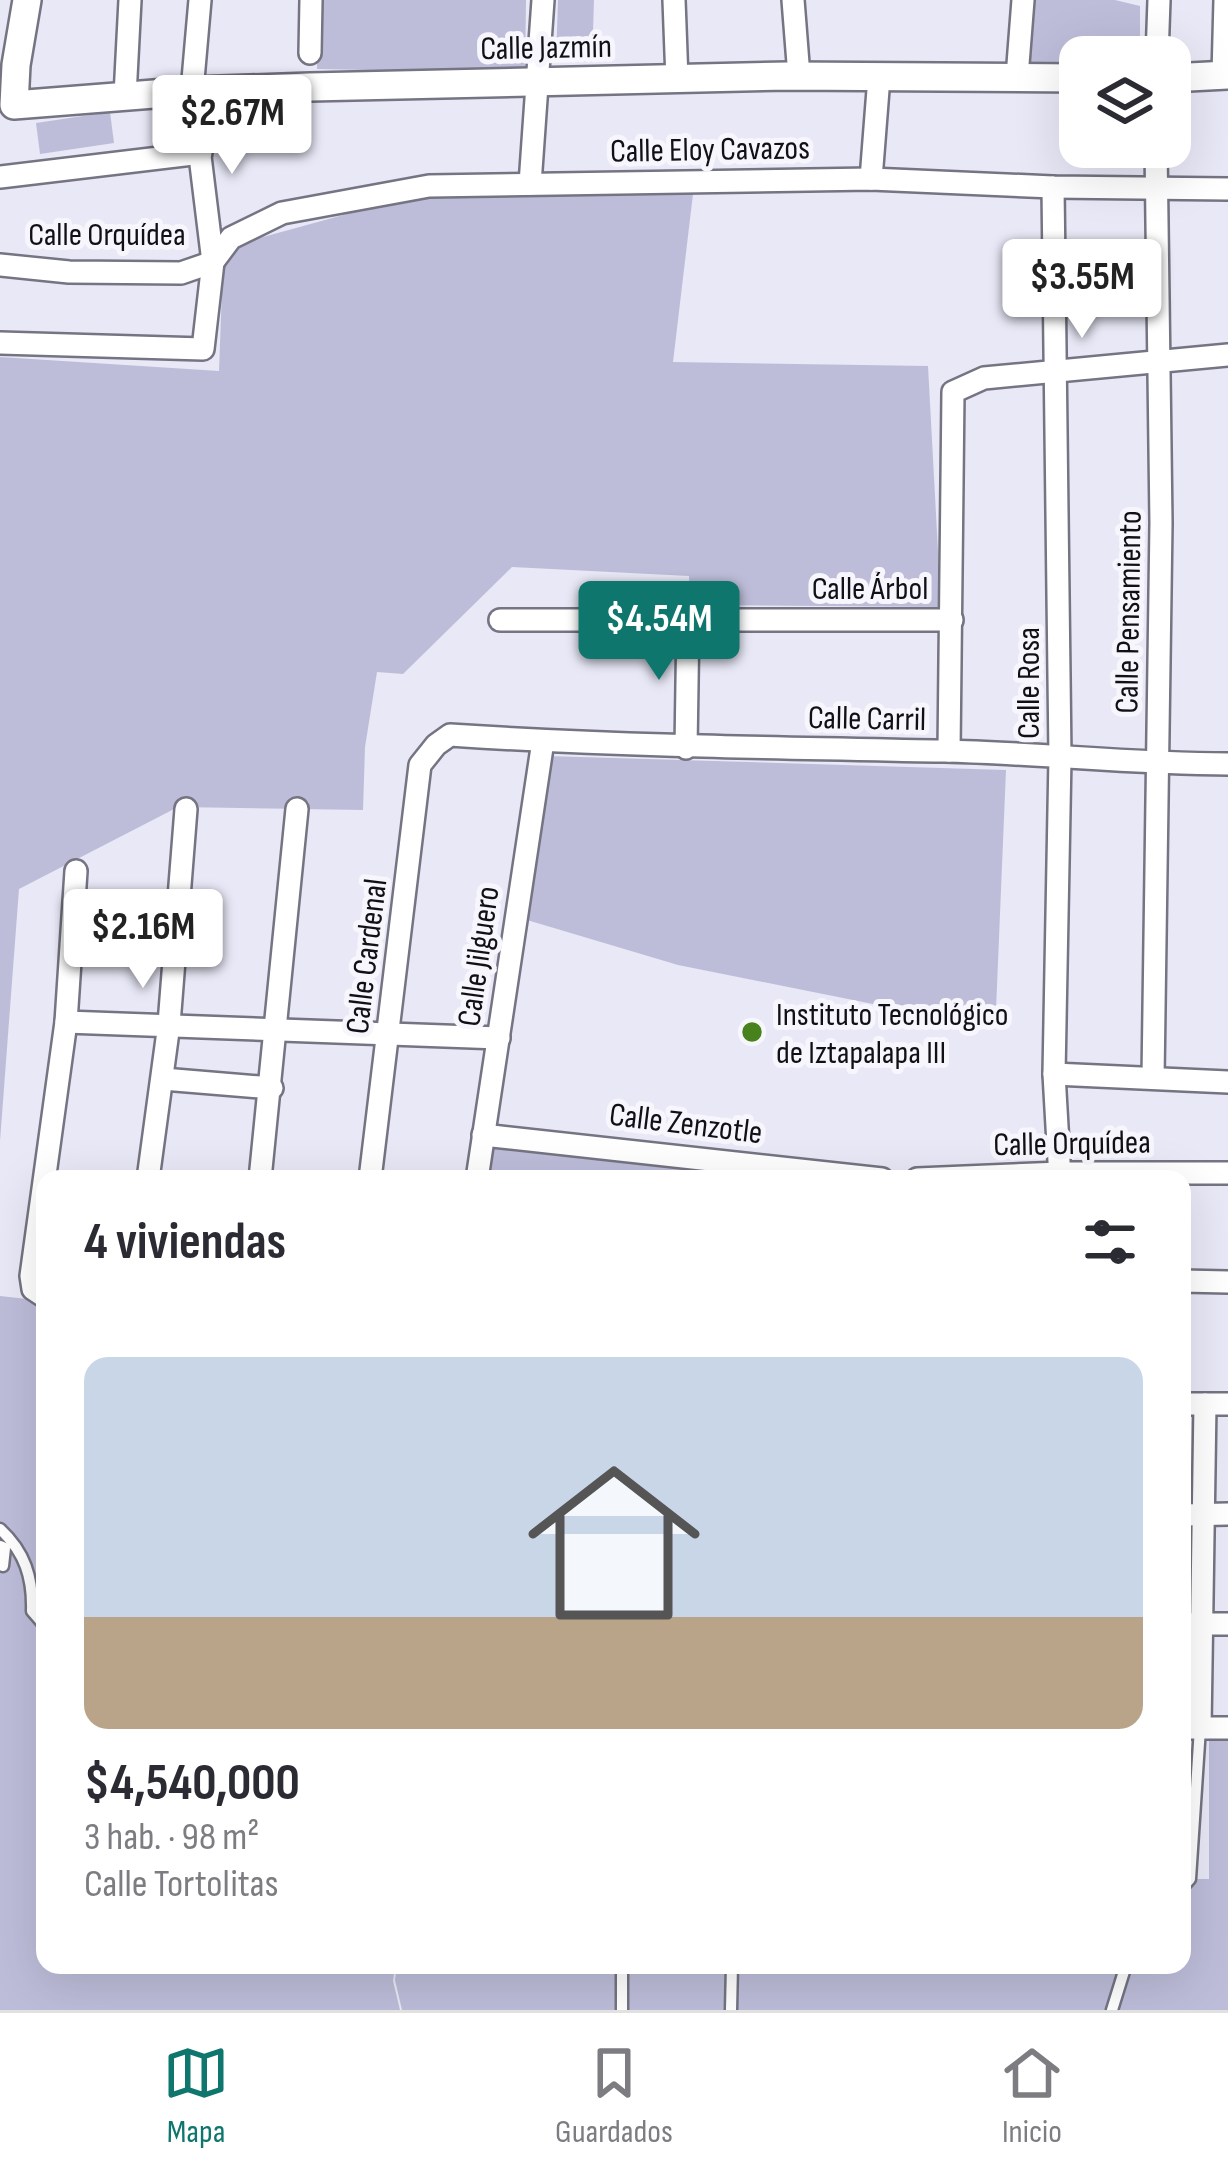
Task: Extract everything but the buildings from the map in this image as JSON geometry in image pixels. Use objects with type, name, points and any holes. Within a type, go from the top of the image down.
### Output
[{"type":"street","points":[[7,105],[27,0]]},
{"type":"street","points":[[125,96],[130,0]]},
{"type":"street","points":[[0,343],[203,349],[213,262],[192,91],[200,0]]},
{"type":"street","points":[[310,53],[311,0]]},
{"type":"street","points":[[530,184],[543,0]]},
{"type":"street","points":[[674,0],[676,80]]},
{"type":"street","points":[[793,0],[799,76]]},
{"type":"street","points":[[1017,77],[1023,0]]},
{"type":"street","points":[[1158,36],[1160,0]]},
{"type":"street","points":[[1191,77],[1225,75],[1225,0]]},
{"type":"street","name":"Calle Jazmín","points":[[7,105],[192,91],[799,76],[1059,78]]},
{"type":"street","points":[[871,179],[879,77]]},
{"type":"street","points":[[0,178],[201,153]]},
{"type":"street","name":"Calle Pensamiento","points":[[1153,1078],[1159,764],[1156,168]]},
{"type":"street","name":"Calle Eloy Cavazos","points":[[213,262],[231,238],[282,213],[429,187],[871,179],[1228,188]]},
{"type":"street","name":"Calle Rosa","points":[[1053,187],[1060,757],[1054,1074],[1061,1170]]},
{"type":"street","name":"Calle Orquídea","points":[[0,265],[70,272],[181,273],[213,262]]},
{"type":"street","points":[[949,751],[953,392],[984,378],[1228,355]]},
{"type":"street","name":"Calle Árbol","points":[[500,620],[952,620]]},
{"type":"street","points":[[686,748],[688,620]]},
{"type":"street","name":"Calle Carril","points":[[436,745],[450,735],[686,748],[949,751],[1228,764]]},
{"type":"street","name":"Calle Jilguero","points":[[478,1170],[543,741]]},
{"type":"street","name":"Calle Cardenal","points":[[371,1170],[420,765],[436,745]]},
{"type":"street","points":[[261,1170],[297,808]]},
{"type":"street","points":[[149,1170],[169,1024],[186,809]]},
{"type":"street","points":[[46,1170],[66,1022],[76,871]]},
{"type":"street","points":[[66,1022],[499,1038]]},
{"type":"street","points":[[1054,1074],[1228,1082]]},
{"type":"street","points":[[163,1079],[272,1088]]},
{"type":"street","name":"Calle Zenzotle","points":[[483,1135],[780,1170]]},
{"type":"street","name":"Calle Orquídea","points":[[1191,1174],[1228,1173]]},
{"type":"street","points":[[36,1240],[31,1276],[36,1291]]},
{"type":"street","points":[[1191,1281],[1228,1282]]},
{"type":"street","points":[[1205,1404],[1193,1515],[1191,1728],[1228,1728]]},
{"type":"street","points":[[1193,1515],[1228,1514]]},
{"type":"street","points":[[1192,1625],[1228,1624]]},
{"type":"lane","points":[[0,1529],[27,1564],[36,1616]]},
{"type":"lane","points":[[0,1546],[5,1548],[0,1565]]},
{"type":"lane","points":[[622,1974],[622,2010]]},
{"type":"lane","points":[[731,2010],[732,1974]]},
{"type":"lane","points":[[1112,2010],[1123,1974]]},
{"type":"shaded area","points":[[318,0],[526,0],[525,73],[317,69]]},
{"type":"shaded area","points":[[558,0],[594,0],[592,62],[556,61]]},
{"type":"shaded area","points":[[1034,0],[1115,0],[1140,6],[1140,36],[1059,36],[1059,64],[1030,63]]},
{"type":"shaded area","points":[[110,112],[114,143],[40,154],[36,123]]},
{"type":"shaded area","points":[[693,194],[673,362],[928,366],[941,607],[690,605],[689,576],[512,567],[403,674],[377,672],[365,747],[363,810],[178,807],[19,889],[0,1141],[0,357],[219,371],[223,261],[238,244],[376,206],[433,197]]},
{"type":"shaded area","points":[[547,756],[1006,770],[996,1010],[873,1004],[678,965],[527,920]]},
{"type":"shaded area","points":[[492,1144],[706,1170],[490,1170]]},
{"type":"shaded area","points":[[0,1296],[36,1300],[36,1974],[394,1974],[400,2010],[0,2010]]},
{"type":"shaded area","points":[[1209,1741],[1228,1741],[1228,2010],[402,2010],[395,1980],[396,1974],[1191,1974],[1191,1879],[1209,1879]]},
{"type":"place","name":"Instituto Tecnológico de Iztapalapa III","points":[[752,1032]]}]
